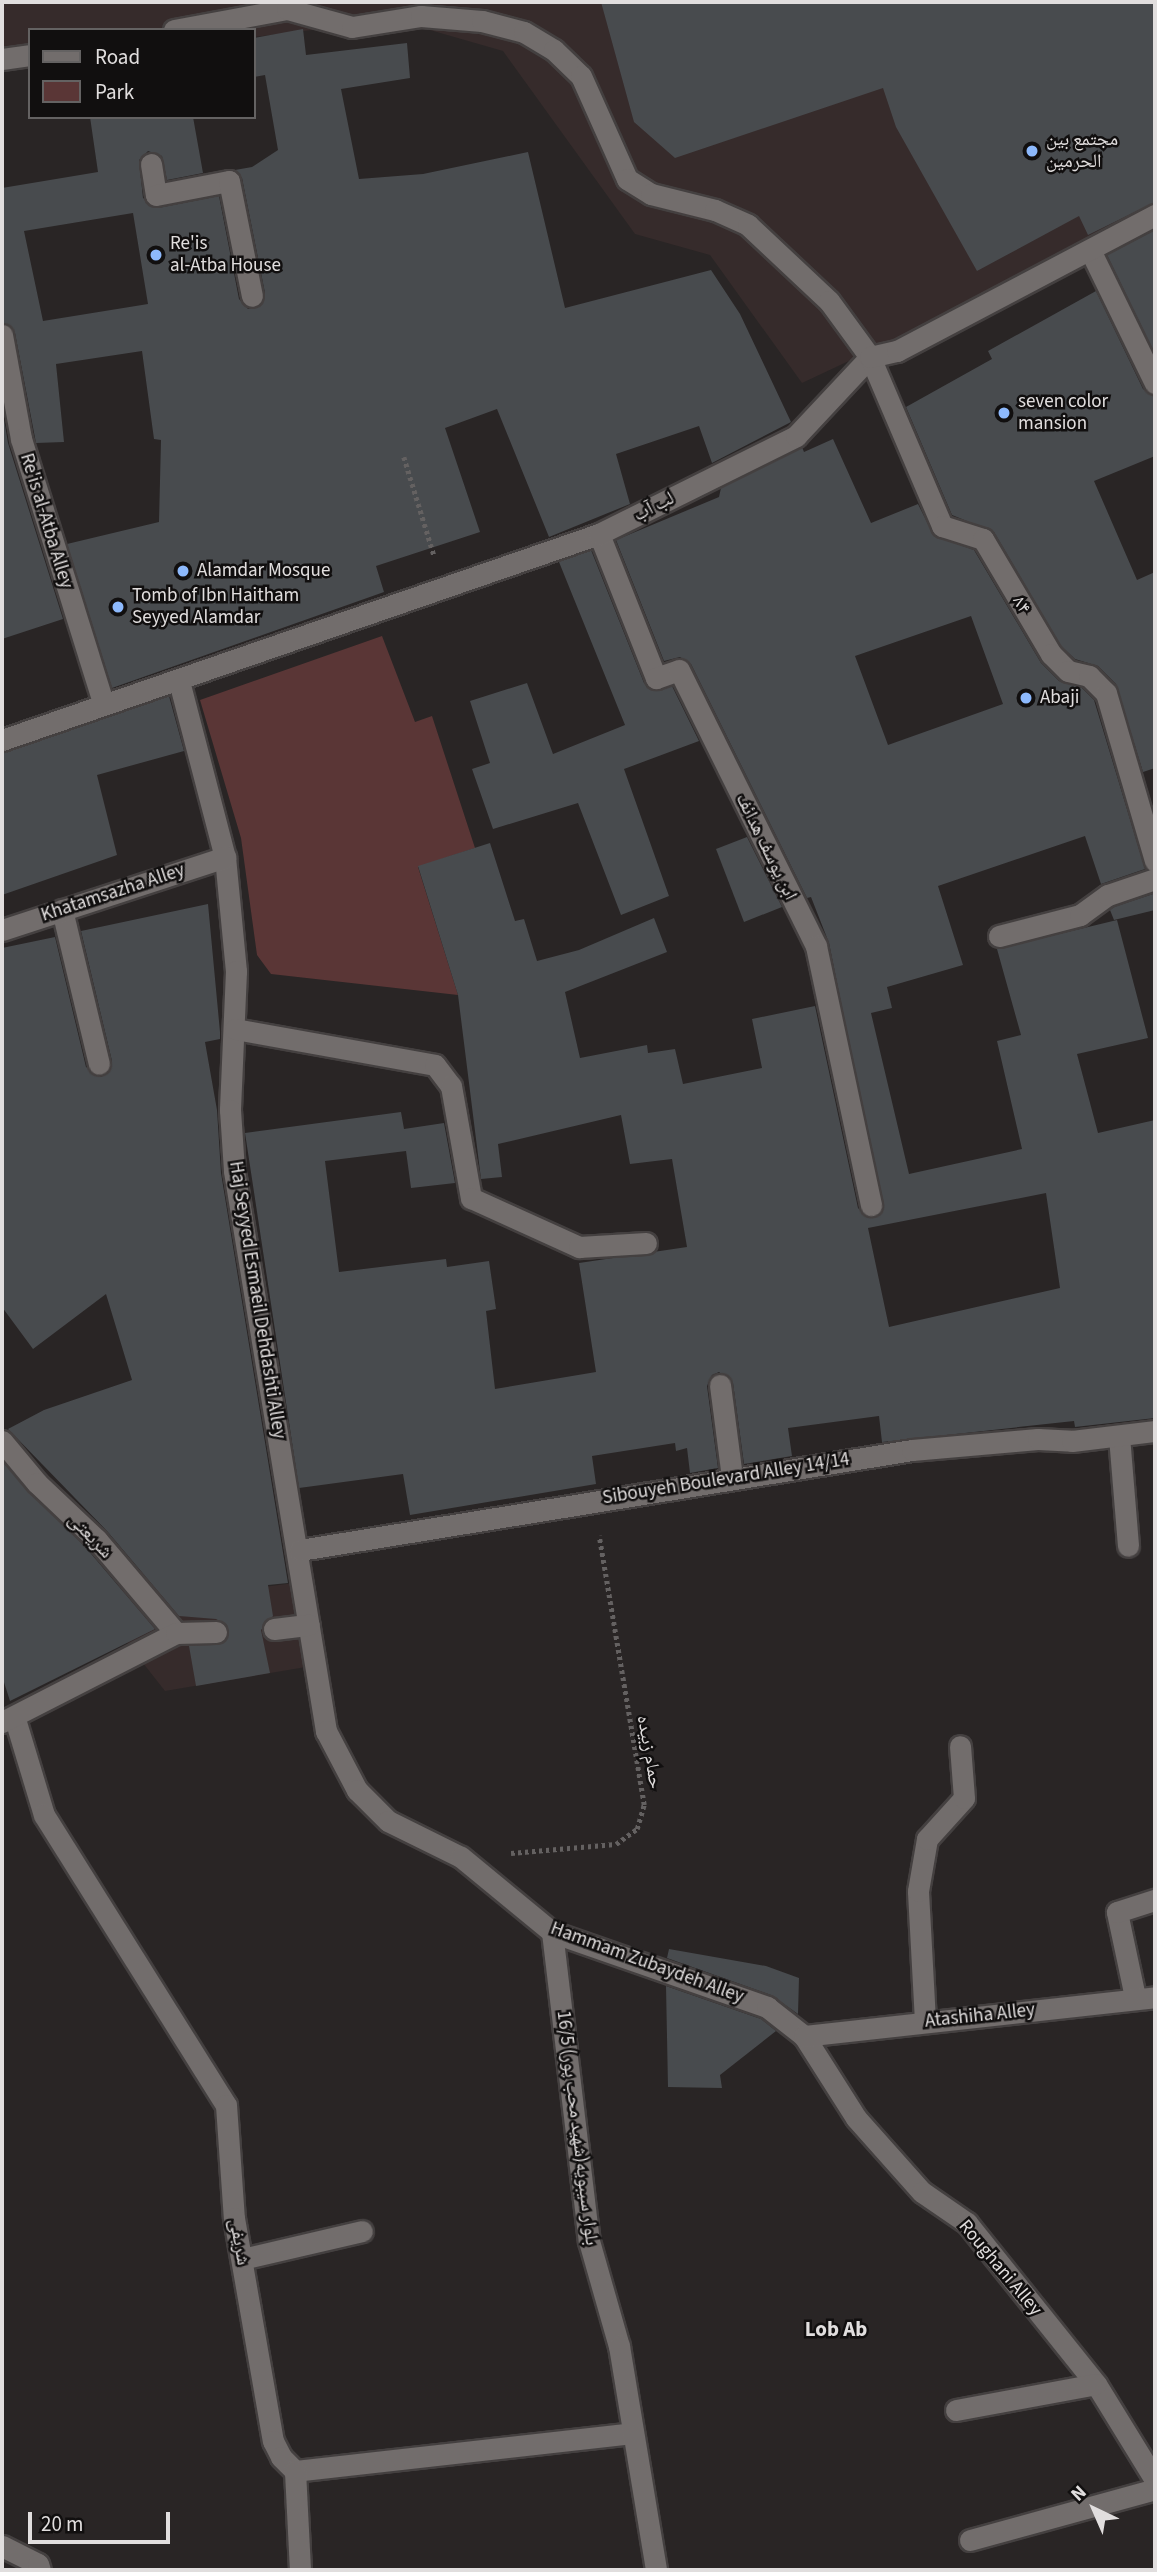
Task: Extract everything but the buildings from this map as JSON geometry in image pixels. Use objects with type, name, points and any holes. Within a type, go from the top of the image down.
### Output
[{"type":"street","name":"۸۴","points":[[185,28],[288,9],[352,27],[421,16],[482,21],[524,32],[554,50],[582,76],[627,179],[651,194],[715,210],[748,225],[829,301],[870,357],[942,526],[983,539],[1051,654],[1068,671],[1089,676],[1106,693],[1155,861]]},
{"type":"street","points":[[2,59],[28,55]]},
{"type":"street","points":[[151,164],[156,195],[229,181],[252,296]]},
{"type":"street","points":[[870,357],[897,351],[1155,215]]},
{"type":"street","points":[[1090,250],[1155,383]]},
{"type":"street","name":"Re'is al-Atba Alley","points":[[2,335],[21,439],[103,703]]},
{"type":"street","name":"لب آب","points":[[2,740],[599,534],[796,436],[870,357]]},
{"type":"street","name":"ابن یوسف هدائف","points":[[599,534],[656,678],[679,670],[816,946],[871,1205]]},
{"type":"street","name":"Haj Seyyed Esmaeil Dehdashti Alley","points":[[179,681],[225,857],[236,971],[230,1110],[234,1171],[300,1549],[326,1731],[357,1790],[388,1821],[461,1857]]},
{"type":"street","name":"Khatamsazha Alley","points":[[2,930],[225,857]]},
{"type":"street","points":[[999,936],[1080,915],[1108,895],[1155,879]]},
{"type":"street","points":[[62,910],[99,1064]]},
{"type":"street","points":[[235,1029],[435,1065],[451,1086],[471,1198],[579,1248],[646,1243]]},
{"type":"street","points":[[720,1385],[732,1477]]},
{"type":"street","name":"Sibouyeh Boulevard Alley 14/14","points":[[300,1549],[912,1450],[1119,1436],[1155,1431]]},
{"type":"street","points":[[1119,1436],[1128,1546]]},
{"type":"street","name":"شریعتی","points":[[2,1441],[37,1483],[97,1540],[176,1633]]},
{"type":"street","points":[[274,1629],[309,1625]]},
{"type":"street","points":[[9,1720],[176,1633],[216,1632]]},
{"type":"street","name":"شریفی","points":[[9,1720],[44,1815],[226,2105],[234,2218],[273,2441],[295,2471]]},
{"type":"street","points":[[925,2021],[918,1891],[927,1839],[964,1798],[960,1746]]},
{"type":"street","name":"Hammam Zubaydeh Alley","points":[[461,1857],[552,1931],[766,2007],[804,2036]]},
{"type":"street","points":[[1145,1997],[1117,1912],[1155,1900]]},
{"type":"street","name":"16/5 بلوار سیبویه(شهید محب پور)","points":[[552,1931],[589,2241],[619,2346],[656,2570]]},
{"type":"street","name":"Atashiha Alley","points":[[804,2036],[890,2030],[925,2021],[1145,1997]]},
{"type":"street","name":"Roughani Alley","points":[[804,2036],[856,2118],[922,2192],[967,2223],[1096,2384],[1155,2480]]},
{"type":"street","points":[[242,2259],[362,2231]]},
{"type":"street","points":[[956,2410],[1096,2384]]},
{"type":"street","points":[[300,2570],[295,2471],[633,2433]]},
{"type":"street","points":[[970,2540],[1155,2489]]},
{"type":"street","points":[[2,2546],[38,2564],[40,2570]]},
{"type":"path","points":[[404,457],[443,586]]},
{"type":"path","name":"حمام زبیده","points":[[461,1857],[616,1844],[636,1829],[644,1805],[594,1500]]},
{"type":"shaded area","points":[[2,2],[1155,2],[1155,217],[802,383],[710,255],[635,234],[503,51],[395,20],[256,37],[256,28],[28,28],[28,65],[2,68]]},
{"type":"shaded area","points":[[144,1570],[211,1594],[294,1583],[306,1667],[165,1691],[128,1644],[102,1597]]},
{"type":"green space","points":[[382,636],[415,722],[432,716],[475,848],[418,867],[458,995],[271,974],[257,955],[241,838],[200,700]]},
{"type":"place","name":"مجتمع بین الحرمین","points":[[1032,151]]},
{"type":"place","name":"Re'is al-Atba House","points":[[156,255]]},
{"type":"place","name":"seven color mansion","points":[[1004,413]]},
{"type":"place","name":"Alamdar Mosque","points":[[183,571]]},
{"type":"place","name":"Tomb of Ibn Haitham Seyyed Alamdar","points":[[118,607]]},
{"type":"place","name":"Abaji","points":[[1026,698]]},
{"type":"district","name":"Lob Ab","points":[[836,2329]]}]
